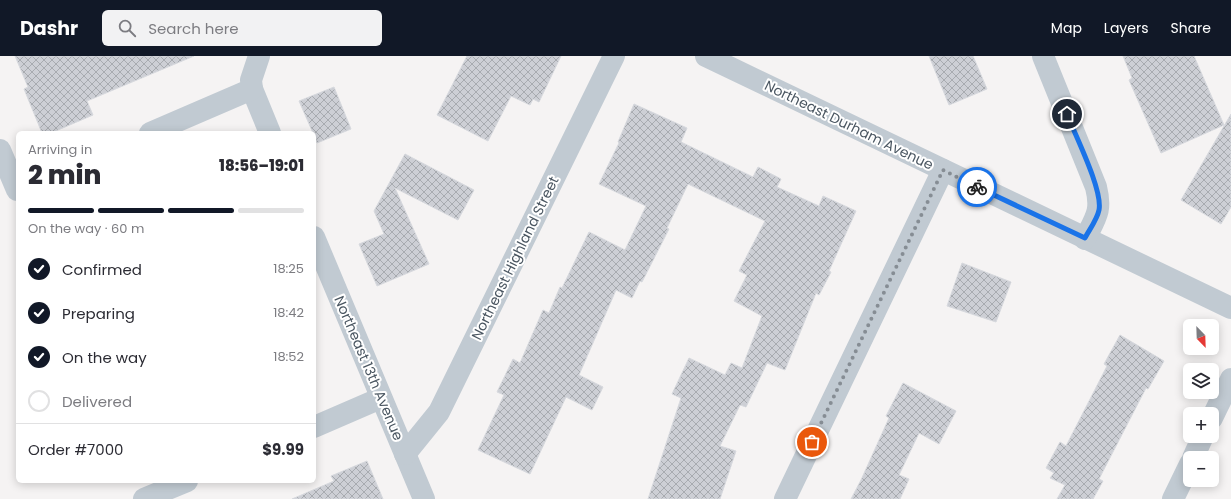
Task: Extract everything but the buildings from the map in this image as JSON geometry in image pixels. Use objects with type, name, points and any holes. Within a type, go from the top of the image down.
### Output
[{"type":"street","points":[[259,56],[251,80],[252,89],[269,131]]},
{"type":"street","name":"Northeast Highland Street","points":[[405,454],[439,412],[614,56]]},
{"type":"street","name":"Northeast Durham Avenue","points":[[706,56],[1231,308]]},
{"type":"street","points":[[1043,56],[1096,187],[1099,200],[1098,211],[1085,238]]},
{"type":"street","points":[[155,131],[252,89]]},
{"type":"street","points":[[0,150],[12,192]]},
{"type":"street","points":[[785,499],[943,170]]},
{"type":"street","name":"Northeast 13th Avenue","points":[[316,242],[424,499]]},
{"type":"street","points":[[1217,407],[1231,379]]},
{"type":"street","points":[[316,426],[381,398]]},
{"type":"street","points":[[1173,499],[1183,478]]},
{"type":"street","points":[[144,499],[181,483]]},
{"type":"way so far","points":[[812,442],[943,170],[977,187]]},
{"type":"route","points":[[977,187],[1085,238],[1098,211],[1099,200],[1096,187],[1067,114]]}]
